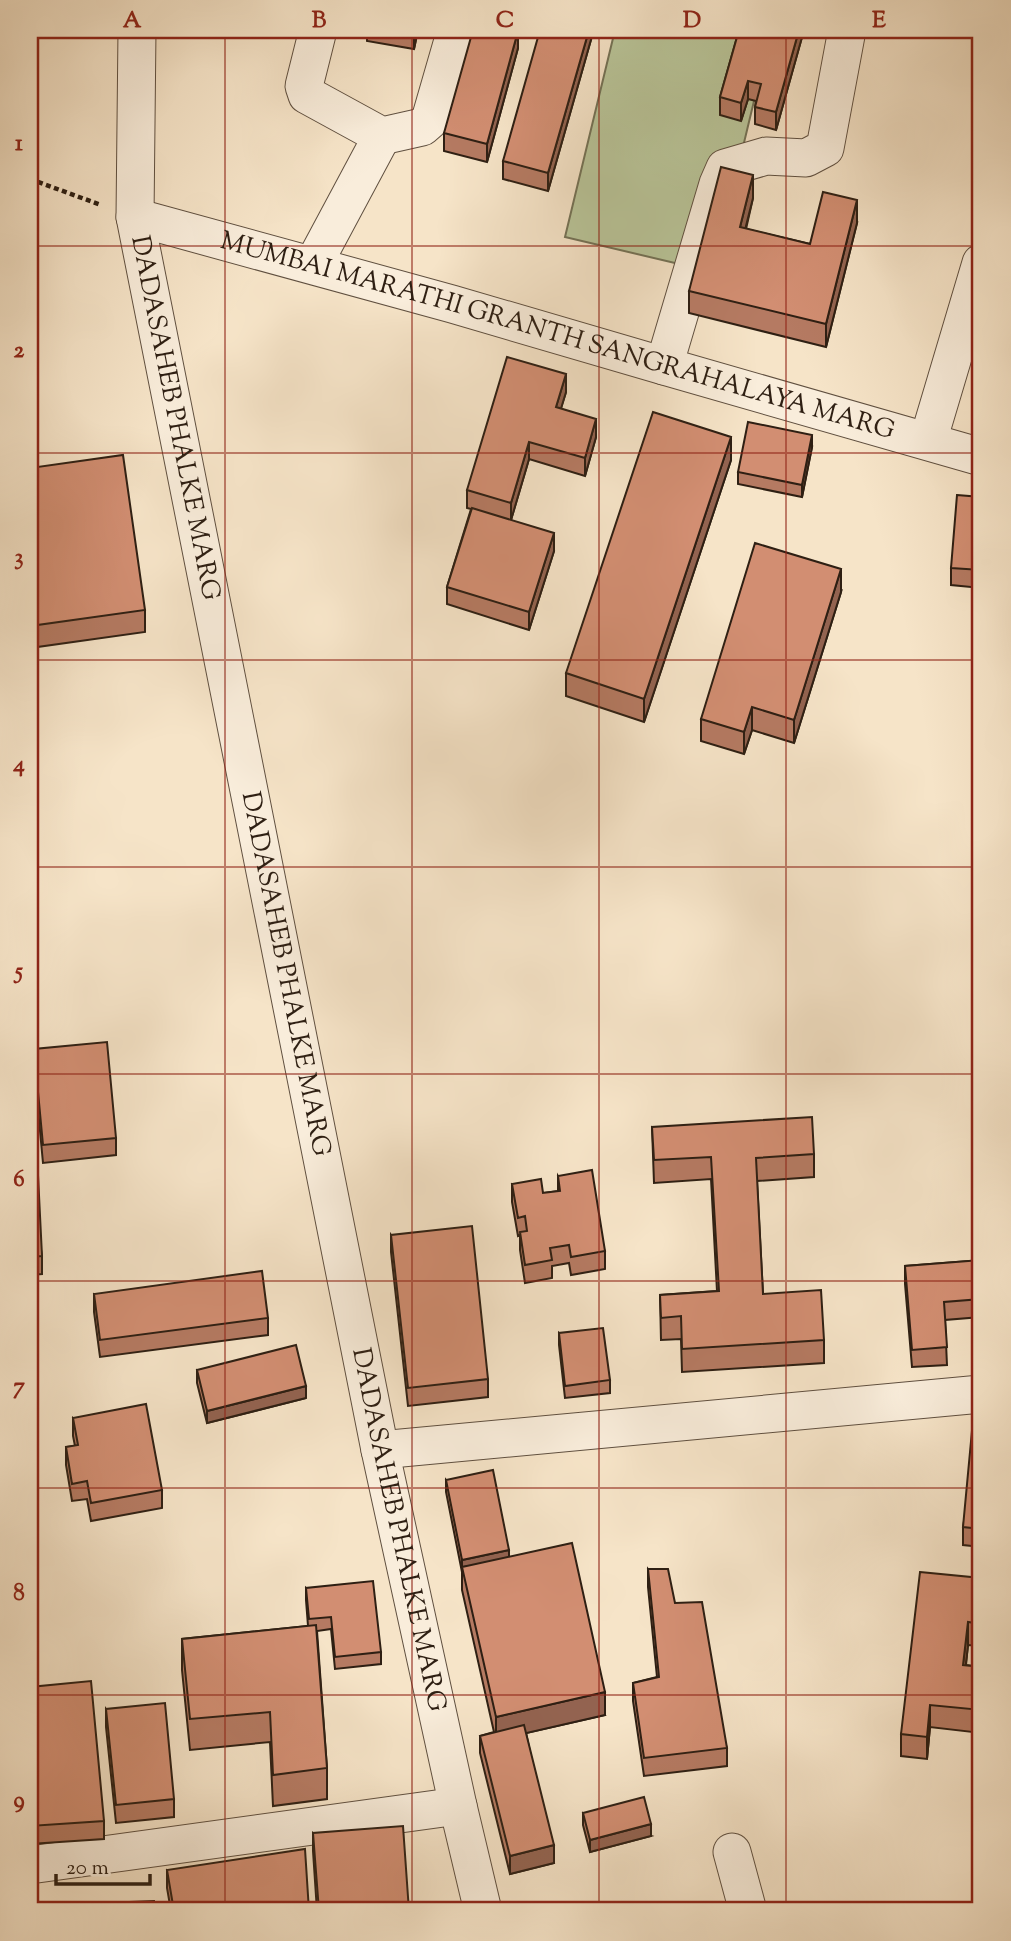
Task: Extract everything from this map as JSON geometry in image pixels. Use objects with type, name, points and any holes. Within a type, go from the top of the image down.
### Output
[{"type":"street","name":"DADASAHEB PHALKE MARG","points":[[137,30],[135,217],[380,1450],[457,1806],[483,1911]]},
{"type":"street","points":[[318,30],[304,86],[307,95],[382,136],[422,127],[430,120],[456,30]]},
{"type":"street","points":[[664,366],[725,168],[766,156],[806,158],[825,148],[847,30]]},
{"type":"street","points":[[313,265],[382,136]]},
{"type":"street","name":"MUMBAI MARATHI GRANTH SANGRAHALAYA MARG","points":[[135,217],[452,303],[981,457]]},
{"type":"street","points":[[928,442],[981,263]]},
{"type":"street","points":[[380,1450],[981,1394]]},
{"type":"street","points":[[30,1865],[457,1806]]},
{"type":"street","points":[[732,1852],[748,1911]]},
{"type":"path","points":[[30,179],[135,217]]},
{"type":"green space","points":[[615,30],[771,30],[713,272],[565,237]]},
{"type":"building","points":[[375,30],[415,30],[414,37]]},
{"type":"building","points":[[473,30],[518,31],[487,144],[444,133]]},
{"type":"building","points":[[540,30],[589,30],[548,173],[503,161]]},
{"type":"building","points":[[739,30],[799,30],[776,112],[755,107],[761,84],[748,81],[741,103],[720,97]]},
{"type":"building","points":[[721,167],[753,175],[740,227],[810,244],[823,192],[857,200],[826,324],[689,291]]},
{"type":"building","points":[[507,357],[566,374],[556,407],[596,419],[585,458],[529,442],[511,503],[467,490]]},
{"type":"building","points":[[653,412],[731,437],[644,699],[566,673]]},
{"type":"building","points":[[748,422],[812,435],[802,485],[738,472]]},
{"type":"building","points":[[123,455],[145,610],[30,626],[30,468]]},
{"type":"building","points":[[957,495],[981,497],[981,570],[951,568]]},
{"type":"building","points":[[472,508],[554,533],[529,612],[447,587]]},
{"type":"building","points":[[755,543],[841,569],[794,720],[752,707],[744,732],[701,719]]},
{"type":"building","points":[[107,1042],[116,1138],[43,1145],[34,1049]]},
{"type":"building","points":[[812,1117],[814,1154],[756,1158],[763,1294],[821,1290],[824,1340],[682,1349],[681,1316],[661,1318],[660,1295],[719,1291],[711,1157],[654,1160],[652,1127]]},
{"type":"building","points":[[592,1170],[605,1251],[571,1257],[569,1245],[550,1248],[552,1260],[525,1265],[520,1232],[527,1231],[525,1216],[518,1218],[512,1184],[541,1179],[543,1193],[560,1191],[558,1176]]},
{"type":"building","points":[[38,1175],[42,1256],[30,1257],[30,1176]]},
{"type":"building","points":[[472,1226],[488,1379],[408,1388],[391,1235]]},
{"type":"building","points":[[981,1260],[981,1299],[944,1302],[947,1347],[912,1350],[905,1266]]},
{"type":"building","points":[[262,1271],[268,1318],[100,1340],[94,1294]]},
{"type":"building","points":[[603,1328],[610,1380],[565,1386],[559,1333]]},
{"type":"building","points":[[296,1345],[306,1386],[207,1411],[197,1370]]},
{"type":"building","points":[[146,1404],[162,1490],[91,1503],[87,1481],[72,1484],[66,1447],[78,1445],[73,1418]]},
{"type":"building","points":[[973,1420],[981,1420],[981,1529],[963,1527]]},
{"type":"building","points":[[493,1470],[509,1550],[462,1560],[446,1480]]},
{"type":"building","points":[[572,1543],[605,1692],[496,1717],[462,1567]]},
{"type":"building","points":[[648,1569],[668,1569],[675,1603],[702,1602],[727,1748],[644,1758],[633,1683],[659,1677]]},
{"type":"building","points":[[920,1572],[981,1578],[981,1624],[968,1622],[963,1665],[981,1667],[981,1710],[930,1705],[927,1737],[901,1734]]},
{"type":"building","points":[[373,1581],[381,1652],[335,1657],[331,1617],[309,1619],[306,1588]]},
{"type":"building","points":[[316,1625],[327,1768],[273,1775],[270,1712],[190,1719],[182,1639]]},
{"type":"building","points":[[91,1681],[104,1821],[30,1826],[30,1687]]},
{"type":"building","points":[[165,1703],[174,1799],[116,1805],[106,1709]]},
{"type":"building","points":[[524,1725],[554,1845],[510,1856],[480,1736]]},
{"type":"building","points":[[644,1797],[651,1824],[590,1840],[583,1813]]},
{"type":"building","points":[[403,1826],[409,1911],[319,1911],[313,1833]]},
{"type":"building","points":[[305,1849],[309,1911],[174,1911],[167,1870]]},
{"type":"building","points":[[154,1901],[155,1911],[78,1911],[78,1904]]}]
